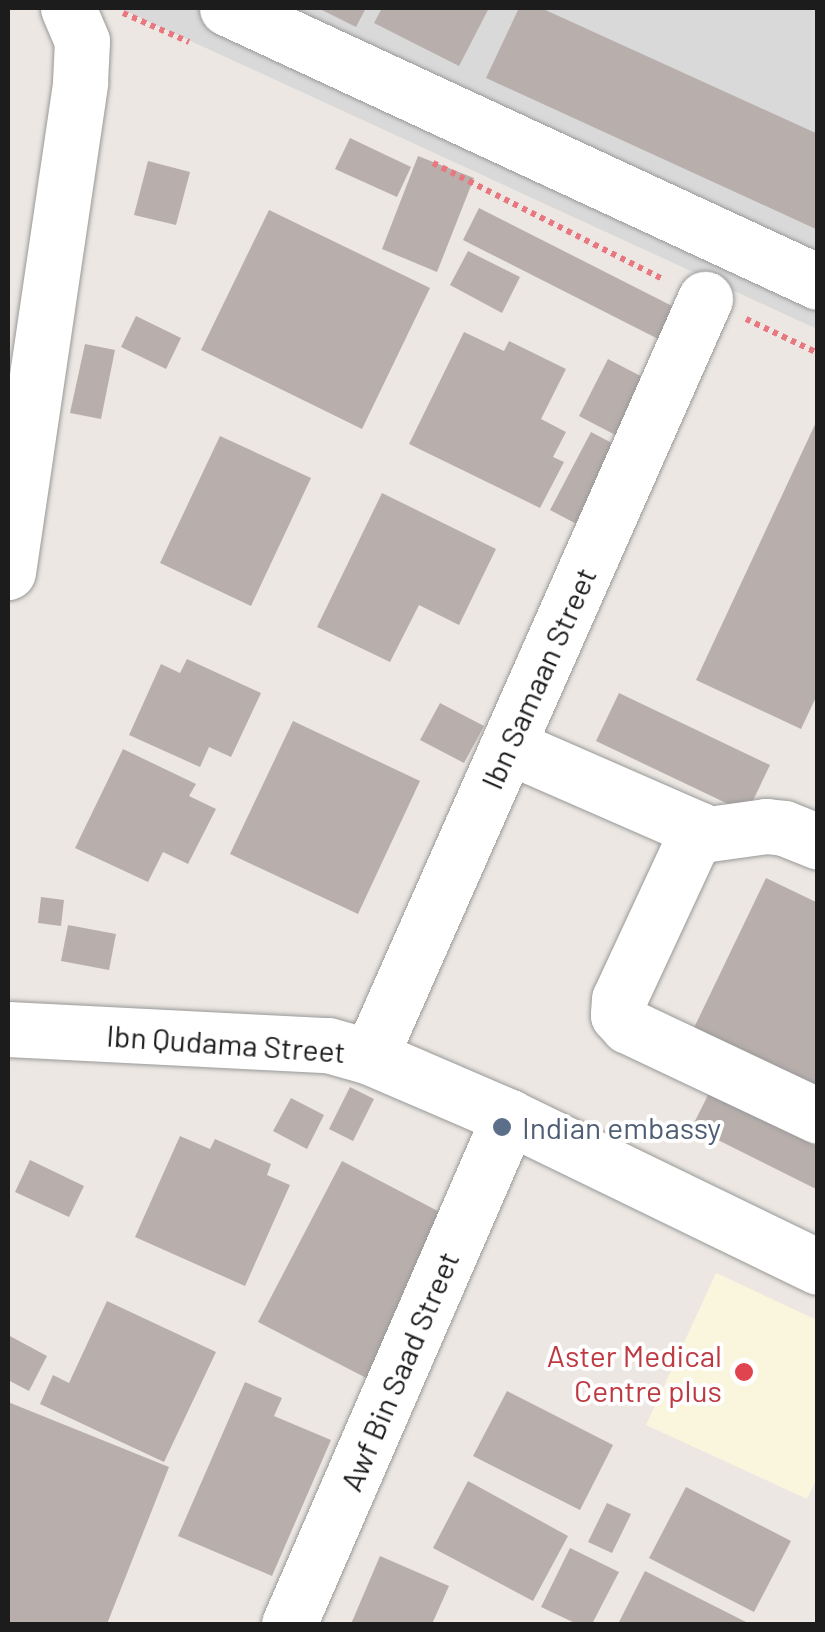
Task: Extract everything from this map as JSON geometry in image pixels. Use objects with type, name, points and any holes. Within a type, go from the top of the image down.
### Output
[{"type":"street","points":[[8,572],[80,82],[82,41],[91,10]]},
{"type":"street","points":[[216,28],[818,282]]},
{"type":"street","name":"Ibn Samaan Street","points":[[370,1056],[705,299]]},
{"type":"street","points":[[508,746],[698,829],[722,835],[766,826],[784,828],[818,842]]},
{"type":"street","points":[[698,829],[619,1000],[618,1015],[628,1026],[818,1116]]},
{"type":"street","name":"Ibn Qudama Street","points":[[8,1028],[328,1045],[370,1056],[509,1117],[818,1266]]},
{"type":"street","name":"Awf Bin Saad Street","points":[[289,1624],[509,1117]]},
{"type":"path","points":[[91,10],[152,23],[216,28]]},
{"type":"path","points":[[419,156],[818,353]]},
{"type":"shaded area","points":[[119,8],[817,8],[817,329]]},
{"type":"shaded area","name":"Aster Medical Centre plus","points":[[716,1273],[817,1320],[817,1478],[807,1499],[646,1425]]},
{"type":"building","points":[[318,8],[366,8],[356,27]]},
{"type":"building","points":[[382,8],[489,8],[459,66],[374,23]]},
{"type":"building","points":[[519,8],[541,8],[818,134],[818,230],[486,78]]},
{"type":"building","points":[[350,138],[411,167],[397,197],[335,169]]},
{"type":"building","points":[[418,156],[474,178],[437,272],[382,249]]},
{"type":"building","points":[[148,161],[190,172],[176,225],[134,215]]},
{"type":"building","points":[[479,208],[684,312],[668,344],[463,240]]},
{"type":"building","points":[[269,210],[430,288],[362,429],[201,350]]},
{"type":"building","points":[[468,251],[520,277],[502,313],[450,285]]},
{"type":"building","points":[[136,316],[181,338],[166,369],[121,347]]},
{"type":"building","points":[[464,332],[504,351],[509,341],[566,369],[541,419],[566,432],[553,457],[564,462],[540,508],[409,444]]},
{"type":"building","points":[[85,344],[115,350],[101,419],[70,413]]},
{"type":"building","points":[[608,359],[652,382],[623,439],[579,416]]},
{"type":"building","points":[[818,418],[818,693],[801,729],[696,680]]},
{"type":"building","points":[[591,432],[627,451],[586,529],[550,510]]},
{"type":"building","points":[[220,436],[311,478],[251,606],[160,563]]},
{"type":"building","points":[[382,493],[496,549],[459,625],[419,605],[390,662],[317,627]]},
{"type":"building","points":[[187,659],[261,693],[231,757],[209,747],[200,767],[129,735],[161,664],[180,673]]},
{"type":"building","points":[[619,693],[770,765],[747,813],[596,741]]},
{"type":"building","points":[[440,703],[484,726],[464,763],[420,740]]},
{"type":"building","points":[[293,721],[420,781],[358,914],[230,854]]},
{"type":"building","points":[[123,749],[196,784],[189,796],[216,809],[188,864],[163,852],[148,882],[75,848]]},
{"type":"building","points":[[766,878],[818,903],[818,1094],[691,1034]]},
{"type":"building","points":[[41,897],[64,900],[61,926],[38,923]]},
{"type":"building","points":[[68,925],[116,934],[109,970],[61,961]]},
{"type":"building","points":[[350,1087],[374,1099],[353,1141],[329,1129]]},
{"type":"building","points":[[709,1093],[818,1147],[818,1190],[692,1127]]},
{"type":"building","points":[[291,1098],[324,1115],[307,1149],[273,1131]]},
{"type":"building","points":[[180,1136],[210,1149],[215,1139],[271,1164],[267,1175],[290,1185],[245,1286],[135,1237]]},
{"type":"building","points":[[30,1160],[84,1186],[69,1217],[15,1192]]},
{"type":"building","points":[[342,1161],[457,1221],[374,1382],[258,1322]]},
{"type":"building","points":[[107,1301],[216,1352],[164,1462],[40,1404],[53,1375],[69,1383]]},
{"type":"building","points":[[8,1335],[47,1356],[29,1391],[8,1380]]},
{"type":"building","points":[[245,1382],[282,1398],[274,1416],[331,1440],[272,1576],[178,1536]]},
{"type":"building","points":[[507,1391],[613,1445],[580,1510],[473,1456]]},
{"type":"building","points":[[8,1402],[169,1467],[107,1624],[8,1624]]},
{"type":"building","points":[[468,1481],[568,1536],[533,1601],[433,1548]]},
{"type":"building","points":[[686,1487],[791,1541],[754,1612],[649,1558]]},
{"type":"building","points":[[607,1503],[631,1514],[612,1553],[588,1542]]},
{"type":"building","points":[[570,1548],[619,1572],[592,1624],[577,1624],[541,1607]]},
{"type":"building","points":[[380,1556],[449,1586],[432,1624],[351,1624]]},
{"type":"building","points":[[645,1571],[750,1624],[618,1624]]},
{"type":"place","name":"Indian embassy","points":[[502,1127]]},
{"type":"place","name":"Aster Medical Centre plus","points":[[744,1372]]}]
